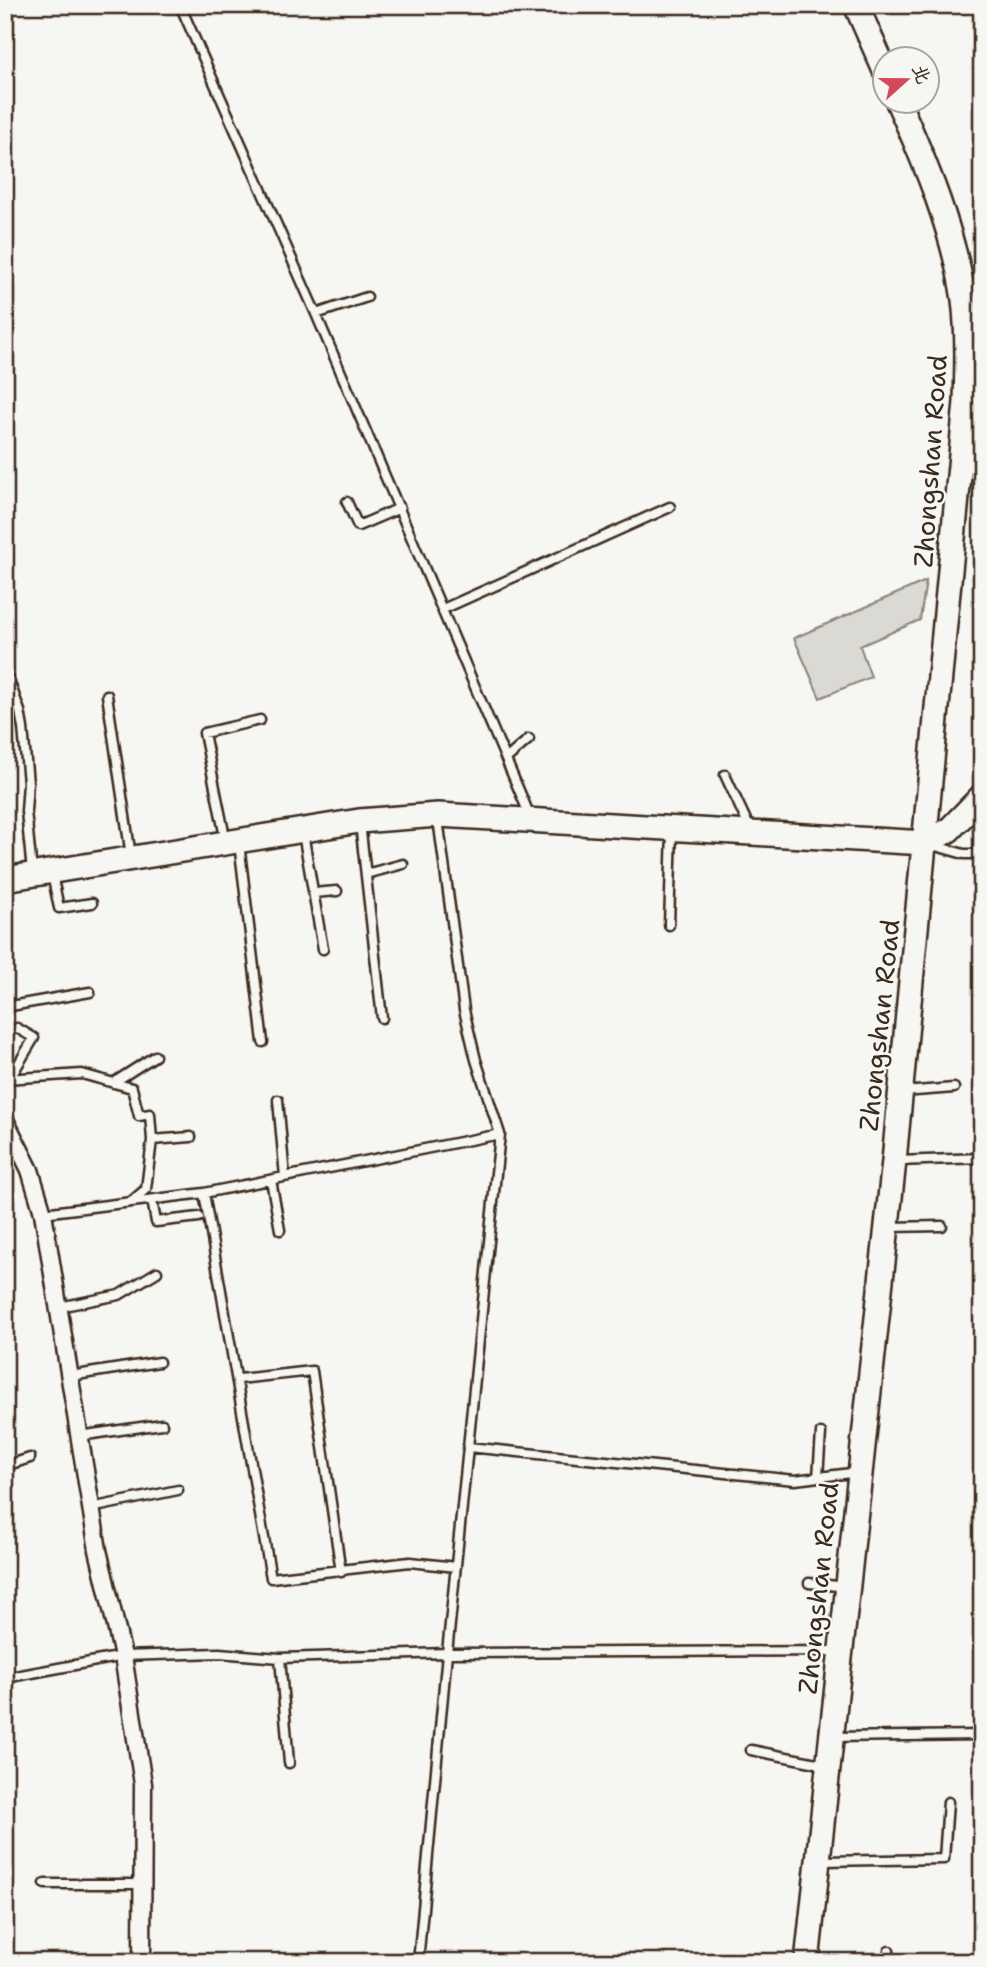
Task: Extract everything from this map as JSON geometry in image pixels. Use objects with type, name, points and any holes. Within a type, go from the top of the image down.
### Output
[{"type":"main road","points":[[856,5],[874,46]]},
{"type":"main road","name":"Zhongshan Road","points":[[807,1962],[894,1161],[966,402],[966,327],[954,253],[903,116]]},
{"type":"main road","points":[[5,879],[359,821],[438,815],[531,818],[926,843],[949,830],[982,796]]},
{"type":"street","points":[[5,1120],[30,1170],[43,1213],[91,1508],[123,1656],[143,1784],[142,1962]]},
{"type":"lane","points":[[180,5],[400,508],[531,818]]},
{"type":"lane","points":[[316,314],[367,297]]},
{"type":"lane","points":[[347,502],[358,526],[400,508]]},
{"type":"lane","points":[[443,609],[670,507]]},
{"type":"lane","points":[[5,669],[20,711],[29,783],[26,811],[42,873],[59,908],[92,903]]},
{"type":"lane","points":[[107,695],[132,859]]},
{"type":"lane","points":[[260,720],[204,733],[232,841],[263,1042]]},
{"type":"lane","points":[[506,759],[529,739]]},
{"type":"lane","points":[[725,775],[753,834]]},
{"type":"lane","points":[[418,1962],[500,1134],[476,1060],[464,1010],[438,815]]},
{"type":"lane","points":[[359,821],[382,1018]]},
{"type":"lane","points":[[669,925],[672,828]]},
{"type":"lane","points":[[302,830],[323,949]]},
{"type":"lane","points":[[926,843],[964,854],[982,854]]},
{"type":"lane","points":[[366,874],[404,864]]},
{"type":"lane","points":[[313,893],[337,891]]},
{"type":"lane","points":[[5,1007],[90,992]]},
{"type":"lane","points":[[8,1079],[34,1038],[17,1028]]},
{"type":"lane","points":[[113,1083],[155,1056]]},
{"type":"lane","points":[[8,1079],[82,1074],[132,1088],[139,1116],[150,1114],[152,1140],[146,1189],[131,1202]]},
{"type":"lane","points":[[900,1092],[954,1088]]},
{"type":"lane","points":[[278,1100],[285,1177]]},
{"type":"lane","points":[[43,1213],[204,1193],[500,1134]]},
{"type":"lane","points":[[152,1140],[191,1137]]},
{"type":"lane","points":[[894,1161],[982,1158]]},
{"type":"lane","points":[[271,1180],[280,1230]]},
{"type":"lane","points":[[204,1193],[239,1379],[271,1578],[411,1562],[456,1567]]},
{"type":"lane","points":[[152,1200],[156,1222],[199,1217]]},
{"type":"lane","points":[[886,1227],[942,1226]]},
{"type":"lane","points":[[58,1307],[119,1295],[157,1272]]},
{"type":"lane","points":[[70,1377],[159,1362]]},
{"type":"lane","points":[[239,1379],[312,1371],[341,1572]]},
{"type":"lane","points":[[79,1436],[162,1424]]},
{"type":"lane","points":[[818,1477],[821,1433]]},
{"type":"lane","points":[[468,1447],[795,1480],[860,1472]]},
{"type":"lane","points":[[5,1466],[30,1458]]},
{"type":"lane","points":[[91,1508],[178,1490]]},
{"type":"lane","points":[[809,1583],[847,1587]]},
{"type":"lane","points":[[5,1678],[123,1656],[219,1653],[280,1658],[447,1653],[840,1651]]},
{"type":"lane","points":[[280,1658],[289,1763]]},
{"type":"lane","points":[[830,1737],[982,1735]]},
{"type":"lane","points":[[751,1750],[827,1765]]},
{"type":"lane","points":[[817,1861],[944,1859],[948,1802]]},
{"type":"lane","points":[[45,1884],[142,1884]]},
{"type":"lane","points":[[889,1951],[889,1962]]},
{"type":"shaded area","points":[[926,581],[920,620],[860,646],[871,677],[820,698],[794,638]]}]
